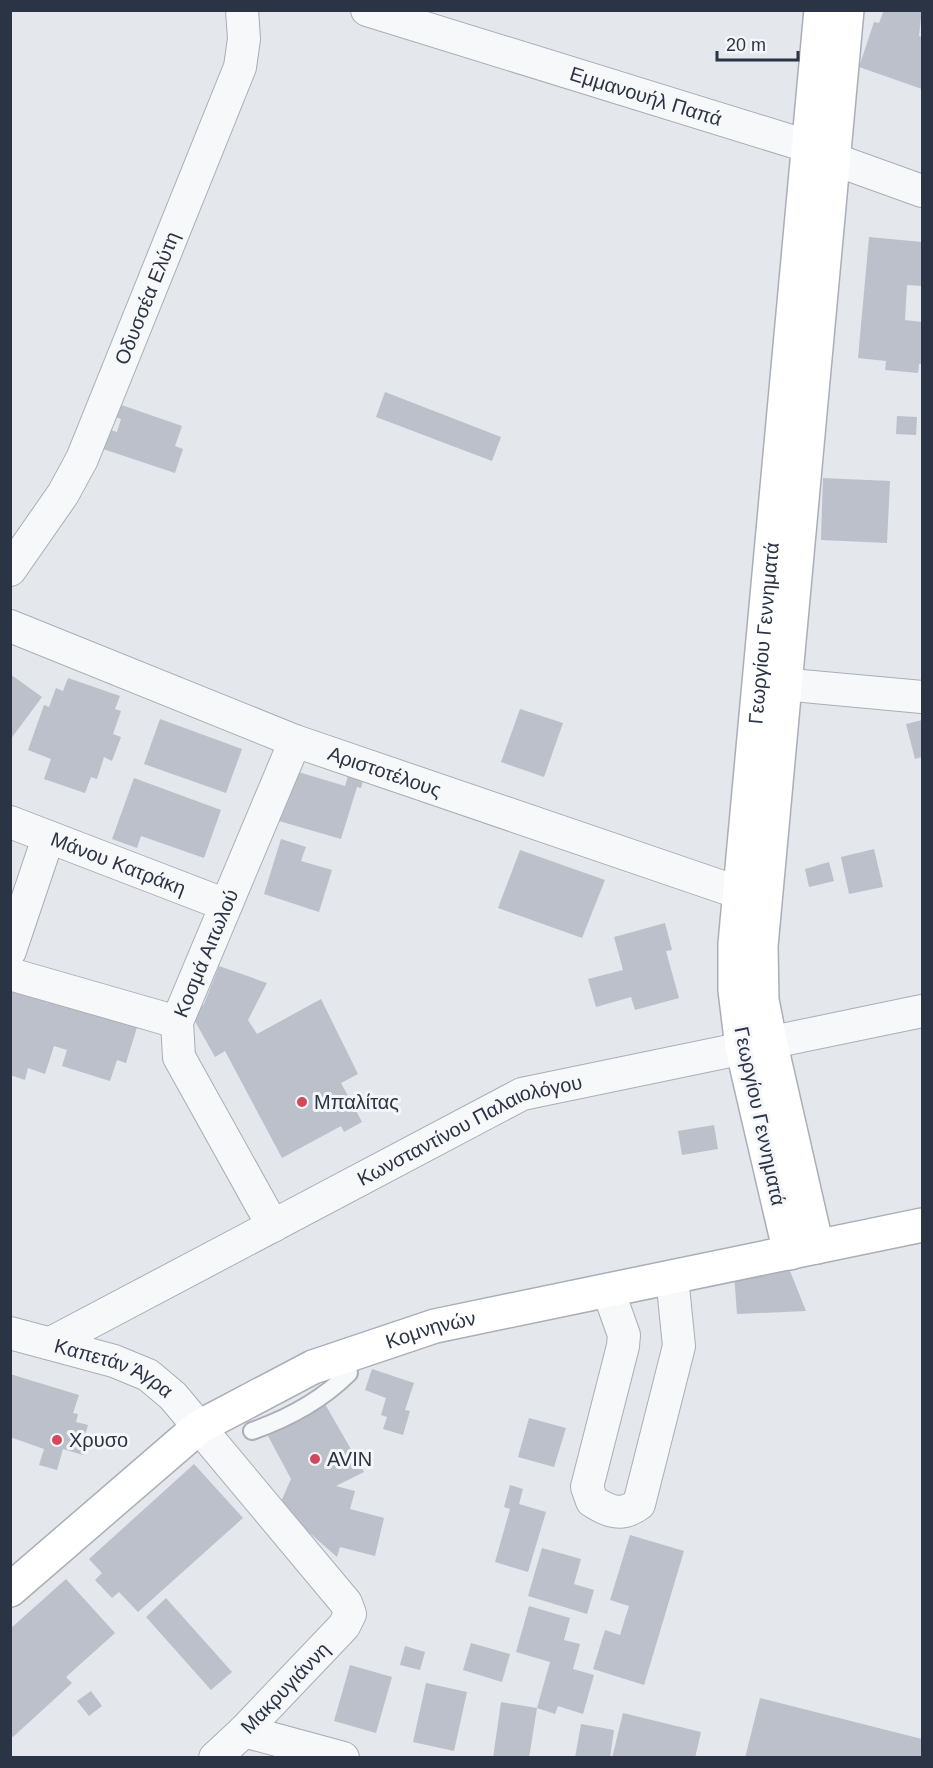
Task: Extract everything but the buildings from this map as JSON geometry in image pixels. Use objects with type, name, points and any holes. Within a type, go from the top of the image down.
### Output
[{"type":"street","name":"Οδυσσέα Ελύτη","points":[[10,570],[63,494],[82,459],[240,66],[244,39],[242,10]]},
{"type":"street","name":"Εμμανουήλ Παπά","points":[[367,10],[820,152],[922,191]]},
{"type":"street","name":"Γεωργίου Γεννηματά","points":[[803,1250],[756,1044],[735,990],[735,944],[753,894],[773,685],[820,152],[820,10]]},
{"type":"street","name":"Γεωργίου Γεννηματά","points":[[820,152],[847,10]]},
{"type":"street","name":"Αριστοτέλους","points":[[10,626],[295,741],[753,894]]},
{"type":"street","points":[[773,685],[922,697]]},
{"type":"street","name":"Κοσμά Αιτωλού","points":[[273,1226],[179,1057],[177,1022],[295,741]]},
{"type":"street","name":"Μάνου Κατράκη","points":[[10,822],[225,905]]},
{"type":"street","points":[[10,951],[48,838]]},
{"type":"street","points":[[10,974],[177,1022]]},
{"type":"street","name":"Κωνσταντίνου Παλαιολόγου","points":[[51,1343],[522,1094],[922,1011]]},
{"type":"street","name":"Κομνηνών","points":[[10,1590],[209,1422],[313,1367],[350,1363],[435,1326],[922,1226]]},
{"type":"street","points":[[608,1290],[624,1335],[623,1346],[587,1487],[592,1501],[616,1513],[629,1512],[639,1504],[678,1346],[672,1277]]},
{"type":"street","name":"Καπετάν Άγρα","points":[[10,1333],[114,1361],[148,1375],[209,1422],[346,1603],[350,1614]]},
{"type":"street","points":[[209,1422],[252,1431]]},
{"type":"street","name":"Μακρυγιάννη","points":[[215,1758],[244,1731],[344,1626],[350,1614]]},
{"type":"street","points":[[244,1731],[343,1758]]},
{"type":"lane","points":[[252,1431],[284,1420],[321,1398],[350,1363]]},
{"type":"place","name":"Μπαλίτας","points":[[302,1102]]},
{"type":"place","name":"Χρυσο","points":[[57,1440]]},
{"type":"place","name":"AVIN","points":[[315,1459]]}]
